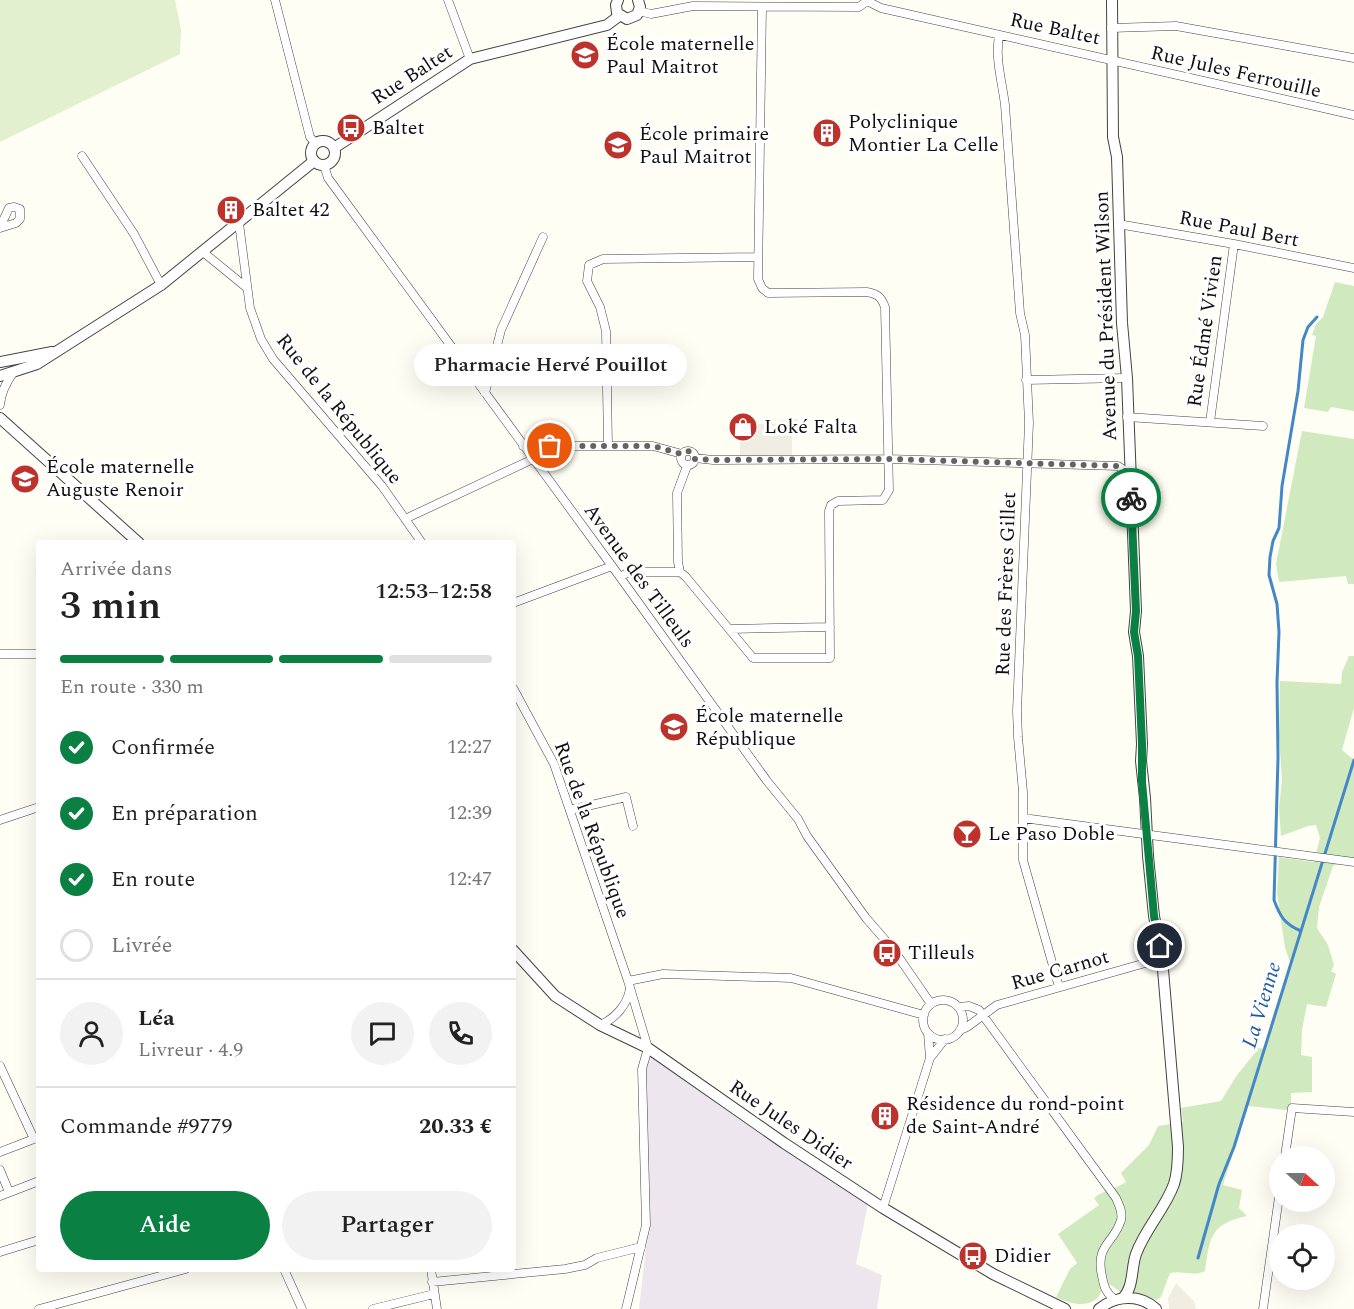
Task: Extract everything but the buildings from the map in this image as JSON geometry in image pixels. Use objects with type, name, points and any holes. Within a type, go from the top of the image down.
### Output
[{"type":"street","points":[[275,0],[313,141],[311,154],[319,163]]},
{"type":"street","points":[[448,0],[470,59]]},
{"type":"street","points":[[618,0],[615,9],[619,16]]},
{"type":"street","name":"Rue Baltet","points":[[334,148],[470,59],[607,25],[619,16],[631,19],[639,6],[651,14],[693,6],[859,7],[868,0],[881,8],[1111,60]]},
{"type":"street","name":"Avenue du Président Wilson","points":[[1112,0],[1113,137],[1117,157],[1122,323],[1127,378],[1136,611],[1134,632],[1138,656],[1142,744],[1140,761],[1154,916],[1163,968],[1178,1147],[1177,1171],[1168,1198],[1139,1246],[1133,1262],[1130,1289],[1119,1299]]},
{"type":"street","points":[[687,466],[677,493],[680,572],[753,658],[830,658],[828,511],[831,505],[838,501],[883,500],[889,490],[885,307],[882,298],[867,292],[768,293],[762,288],[758,279],[762,7]]},
{"type":"street","points":[[1111,28],[1176,26],[1354,58]]},
{"type":"street","name":"Rue des Frères Gillet","points":[[999,36],[999,72],[1005,105],[1020,313],[1025,335],[1029,423],[1017,711],[1023,792],[1023,860],[1059,987]]},
{"type":"street","name":"Rue Jules Ferrouille","points":[[1111,60],[1354,115]]},
{"type":"street","points":[[0,376],[37,364],[161,285],[319,163],[333,159],[334,148],[324,141],[313,141]]},
{"type":"street","points":[[82,156],[134,234],[161,285]]},
{"type":"street","name":"Avenue des Tilleuls","points":[[319,163],[334,188],[767,781],[798,819],[807,836],[866,918],[893,949],[931,1004]]},
{"type":"street","name":"Rue de la République","points":[[239,223],[250,308],[261,339],[273,359],[382,486],[420,540]]},
{"type":"street","name":"Rue Paul Bert","points":[[1118,224],[1354,268]]},
{"type":"street","points":[[485,393],[501,330],[543,237]]},
{"type":"street","name":"Rue Édmé Vivien","points":[[1209,422],[1234,244]]},
{"type":"street","points":[[203,252],[247,288]]},
{"type":"street","points":[[608,445],[606,331],[600,307],[587,281],[589,265],[603,259],[758,257]]},
{"type":"street","points":[[0,362],[61,350]]},
{"type":"street","points":[[0,405],[1,395],[14,373]]},
{"type":"street","points":[[1026,381],[1127,378]]},
{"type":"street","points":[[1,416],[136,540]]},
{"type":"street","points":[[1127,417],[1263,426]]},
{"type":"street","points":[[524,446],[653,446],[681,454],[690,451],[695,459]]},
{"type":"street","points":[[681,454],[681,461],[687,466]]},
{"type":"street","points":[[1118,466],[1130,455]]},
{"type":"street","points":[[405,519],[532,459]]},
{"type":"street","points":[[695,459],[889,459],[1118,466],[1130,474]]},
{"type":"street","points":[[687,466],[692,465],[695,459]]},
{"type":"street","points":[[516,602],[612,566]]},
{"type":"street","points":[[620,577],[629,572],[680,572]]},
{"type":"street","points":[[730,629],[830,627]]},
{"type":"street","points":[[0,654],[36,654]]},
{"type":"street","name":"Rue de la République","points":[[516,693],[554,764],[629,984],[648,1048]]},
{"type":"street","points":[[516,704],[521,701]]},
{"type":"street","points":[[570,810],[626,797],[633,826]]},
{"type":"street","points":[[0,820],[36,808]]},
{"type":"street","points":[[1023,818],[1354,862]]},
{"type":"street","points":[[1149,962],[1161,949]]},
{"type":"street","name":"Rue Jules Didier","points":[[516,953],[555,996],[600,1025],[648,1048],[783,1143],[883,1209],[993,1274],[1065,1309]]},
{"type":"street","points":[[1149,962],[1154,962],[1163,968]]},
{"type":"street","name":"Rue Carnot","points":[[960,1030],[997,1005],[1149,962]]},
{"type":"street","points":[[600,1025],[612,1019],[625,1003],[629,984],[663,974],[791,978],[924,1015]]},
{"type":"street","points":[[958,1007],[962,1020],[960,1030],[954,1036],[945,1039],[935,1038],[928,1032],[924,1015],[931,1004],[945,1000],[958,1007],[974,1007],[983,1015],[1116,1198],[1121,1210],[1121,1221],[1102,1251],[1100,1259],[1104,1286],[1108,1294],[1119,1299],[1143,1301],[1156,1309]]},
{"type":"street","points":[[928,1032],[930,1058]]},
{"type":"street","points":[[883,1209],[930,1058],[945,1039]]},
{"type":"street","points":[[626,1309],[646,1225],[642,1069],[648,1048]]},
{"type":"street","points":[[0,1066],[36,1138],[0,1152]]},
{"type":"street","points":[[1286,1146],[1292,1108],[1354,1112]]},
{"type":"street","points":[[0,1170],[9,1192]]},
{"type":"street","points":[[0,1196],[36,1182]]},
{"type":"street","points":[[1263,1309],[1277,1212]]},
{"type":"street","points":[[0,1252],[36,1241]]},
{"type":"street","points":[[432,1282],[565,1269],[585,1265],[597,1258],[640,1246]]},
{"type":"street","points":[[39,1309],[175,1272]]},
{"type":"street","points":[[285,1272],[302,1309]]},
{"type":"street","points":[[431,1272],[437,1309]]},
{"type":"street","points":[[372,1309],[434,1294]]},
{"type":"street","points":[[1099,1309],[1119,1299]]},
{"type":"shaded area","points":[[798,419],[798,432],[792,432],[792,455],[740,455],[740,430],[746,430],[746,424],[780,424],[780,420]]},
{"type":"shaded area","points":[[642,1047],[868,1203],[856,1264],[882,1275],[877,1309],[639,1309],[648,1229]]},
{"type":"shaded area","points":[[1176,1283],[1194,1301],[1196,1309],[1169,1309],[1168,1298]]},
{"type":"green space","points":[[0,0],[175,0],[181,30],[180,54],[0,142]]},
{"type":"green space","points":[[1335,282],[1354,286],[1354,411],[1331,407],[1328,412],[1304,408],[1316,336],[1312,335],[1316,324],[1323,317]]},
{"type":"green space","points":[[1302,431],[1354,439],[1354,584],[1348,584],[1346,576],[1279,582],[1276,564]]},
{"type":"green space","points":[[1349,656],[1354,656],[1354,708],[1342,750],[1354,760],[1354,859],[1333,866],[1319,907],[1317,928],[1328,945],[1334,965],[1331,971],[1336,974],[1326,1007],[1307,1004],[1302,1030],[1301,1055],[1312,1057],[1312,1092],[1291,1093],[1291,1104],[1286,1110],[1248,1106],[1223,1185],[1242,1190],[1239,1208],[1247,1216],[1226,1223],[1214,1234],[1208,1249],[1205,1271],[1170,1273],[1161,1297],[1157,1300],[1137,1293],[1119,1291],[1111,1285],[1102,1290],[1099,1296],[1089,1303],[1077,1304],[1056,1297],[1070,1269],[1077,1263],[1058,1234],[1099,1205],[1094,1198],[1126,1182],[1121,1173],[1149,1145],[1158,1126],[1183,1122],[1181,1108],[1221,1101],[1237,1075],[1259,1048],[1265,1049],[1291,965],[1285,948],[1277,893],[1279,857],[1314,862],[1320,838],[1316,825],[1281,836],[1279,808],[1282,780],[1279,736],[1280,681],[1341,684],[1342,672]]},
{"type":"waterway","points":[[1301,931],[1283,919],[1274,900],[1279,632],[1277,604],[1269,575],[1273,541],[1279,528],[1282,486],[1298,391],[1303,340],[1308,327],[1317,317]]},
{"type":"waterway","name":"La Vienne","points":[[1198,1258],[1219,1184],[1234,1147],[1354,760]]},
{"type":"way so far","points":[[550,446],[653,446],[681,454],[690,451],[694,454],[695,459],[713,460],[889,459],[1118,466],[1130,474],[1131,498]]},
{"type":"place","name":"École maternelle Paul Maitrot","points":[[585,55]]},
{"type":"place","name":"Baltet","points":[[351,128]]},
{"type":"place","name":"Polyclinique Montier La Celle","points":[[827,133]]},
{"type":"place","name":"École primaire Paul Maitrot","points":[[618,145]]},
{"type":"place","name":"Baltet 42","points":[[231,210]]},
{"type":"place","name":"Loké Falta","points":[[743,427]]},
{"type":"place","name":"Pharmacie Hervé Pouillot","points":[[550,446]]},
{"type":"place","name":"École maternelle Auguste Renoir","points":[[25,479]]},
{"type":"place","name":"École maternelle République","points":[[674,727]]},
{"type":"place","name":"Le Paso Doble","points":[[967,834]]},
{"type":"place","name":"Tilleuls","points":[[887,953]]},
{"type":"place","name":"Résidence du rond-point de Saint-André","points":[[885,1116]]},
{"type":"place","name":"Didier","points":[[973,1256]]},
{"type":"route","points":[[1131,498],[1136,611],[1134,632],[1138,656],[1142,744],[1140,761],[1154,916],[1160,946]]}]
